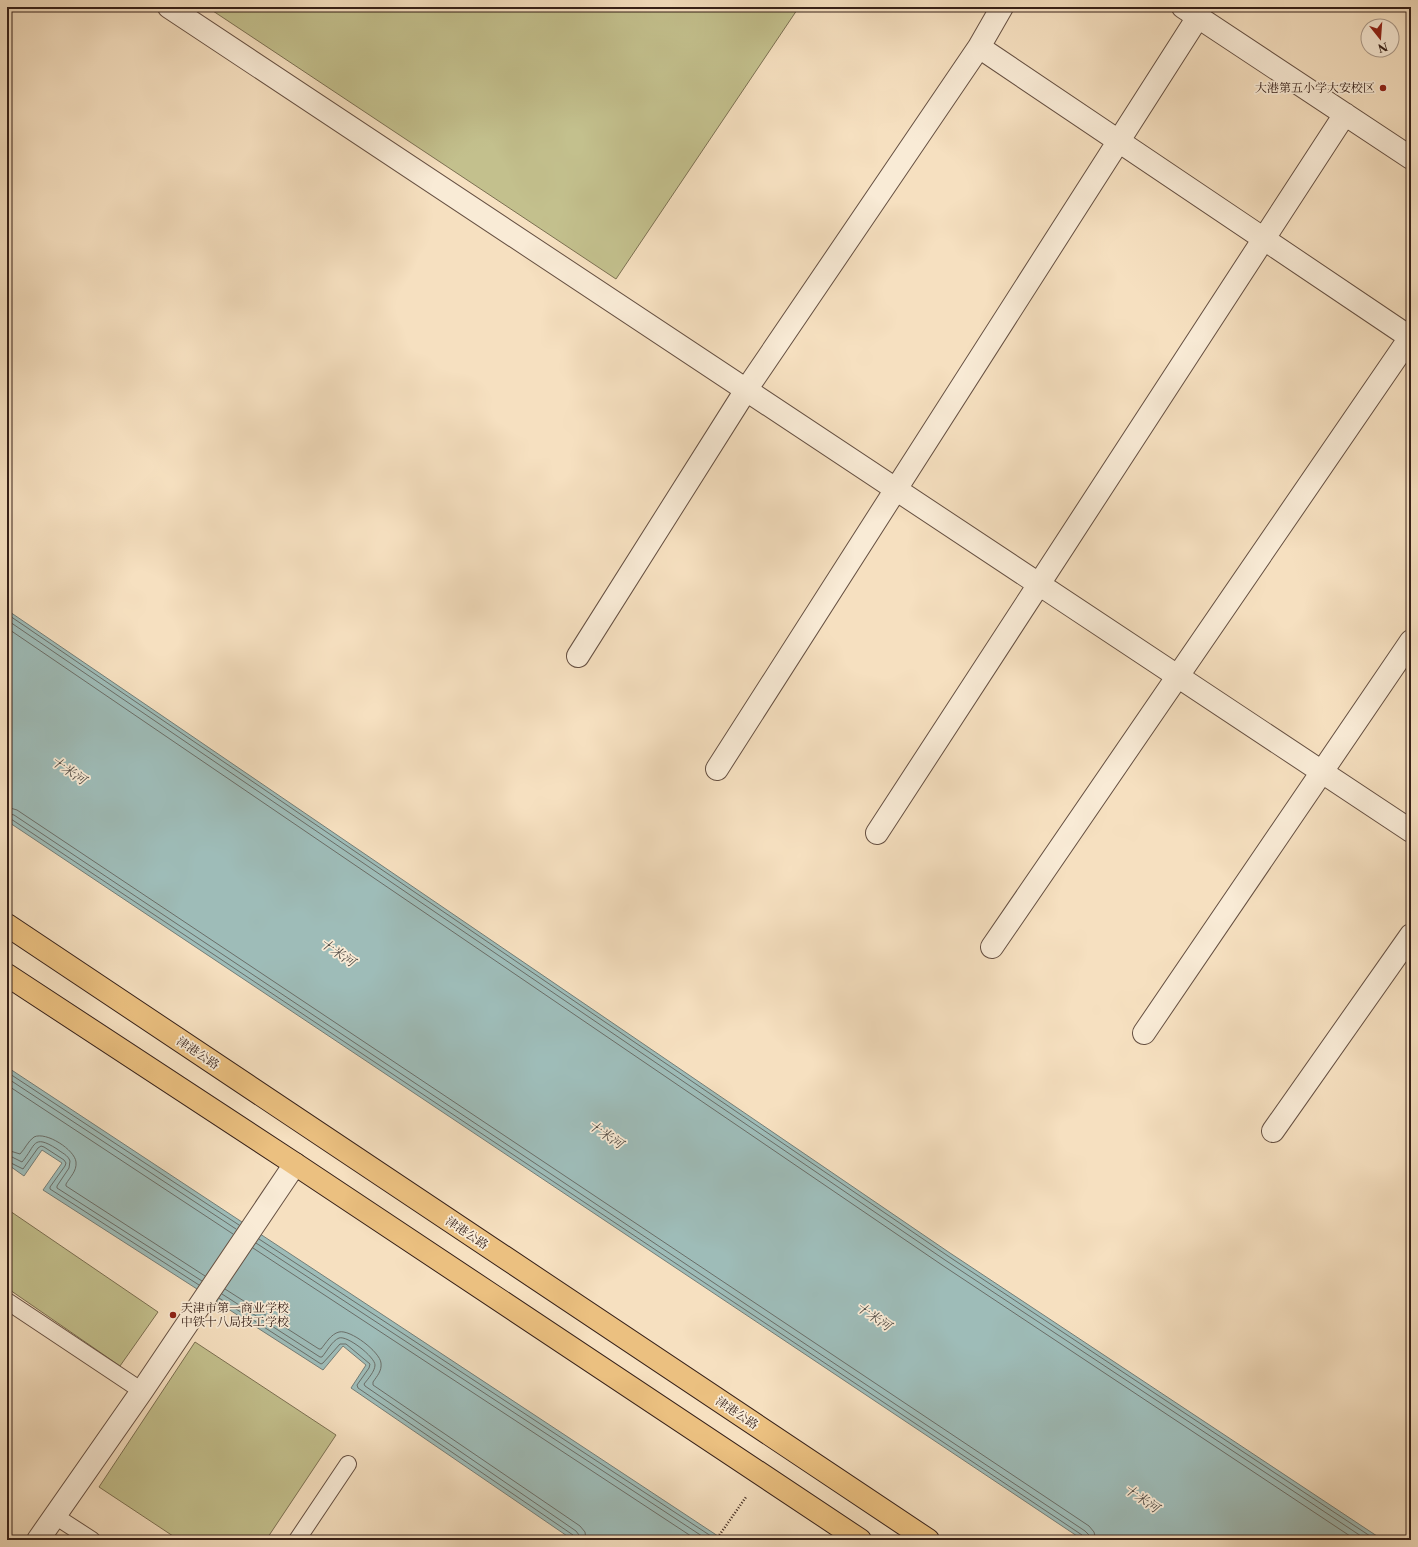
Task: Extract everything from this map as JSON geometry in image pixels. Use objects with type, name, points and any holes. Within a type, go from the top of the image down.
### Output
[{"type":"main road","name":"津港公路","points":[[7,925],[928,1540]]},
{"type":"main road","points":[[7,975],[295,1164],[860,1540]]},
{"type":"street","points":[[169,7],[1411,831]]},
{"type":"street","points":[[578,656],[746,390],[979,47],[1002,7]]},
{"type":"street","points":[[717,769],[1118,141],[1190,12],[1411,158]]},
{"type":"street","points":[[979,47],[1411,337],[992,947]]},
{"type":"street","points":[[877,834],[1346,114]]},
{"type":"street","points":[[1144,1032],[1411,641]]},
{"type":"street","points":[[1273,1131],[1411,935]]},
{"type":"street","points":[[38,1540],[142,1391],[295,1164]]},
{"type":"lane","points":[[7,1301],[142,1391]]},
{"type":"lane","points":[[297,1540],[348,1464]]},
{"type":"lane","points":[[55,1516],[92,1540]]},
{"type":"path","points":[[716,1540],[762,1474]]},
{"type":"shaded area","points":[[207,7],[799,7],[616,279]]},
{"type":"shaded area","points":[[7,1209],[158,1312],[120,1366],[7,1288]]},
{"type":"shaded area","points":[[195,1342],[336,1435],[266,1540],[179,1540],[99,1487]]},
{"type":"water","name":"十米河","points":[[7,610],[950,1253],[1383,1540],[1083,1540],[7,821]]},
{"type":"water","points":[[7,1067],[724,1540],[573,1540],[351,1388],[366,1365],[343,1346],[323,1370],[43,1190],[62,1163],[42,1150],[24,1176],[7,1164]]},
{"type":"place","name":"大港第五小学大安校区","points":[[1383,88]]},
{"type":"place","name":"天津市第一商业学校 中铁十八局技工学校","points":[[173,1315]]}]
